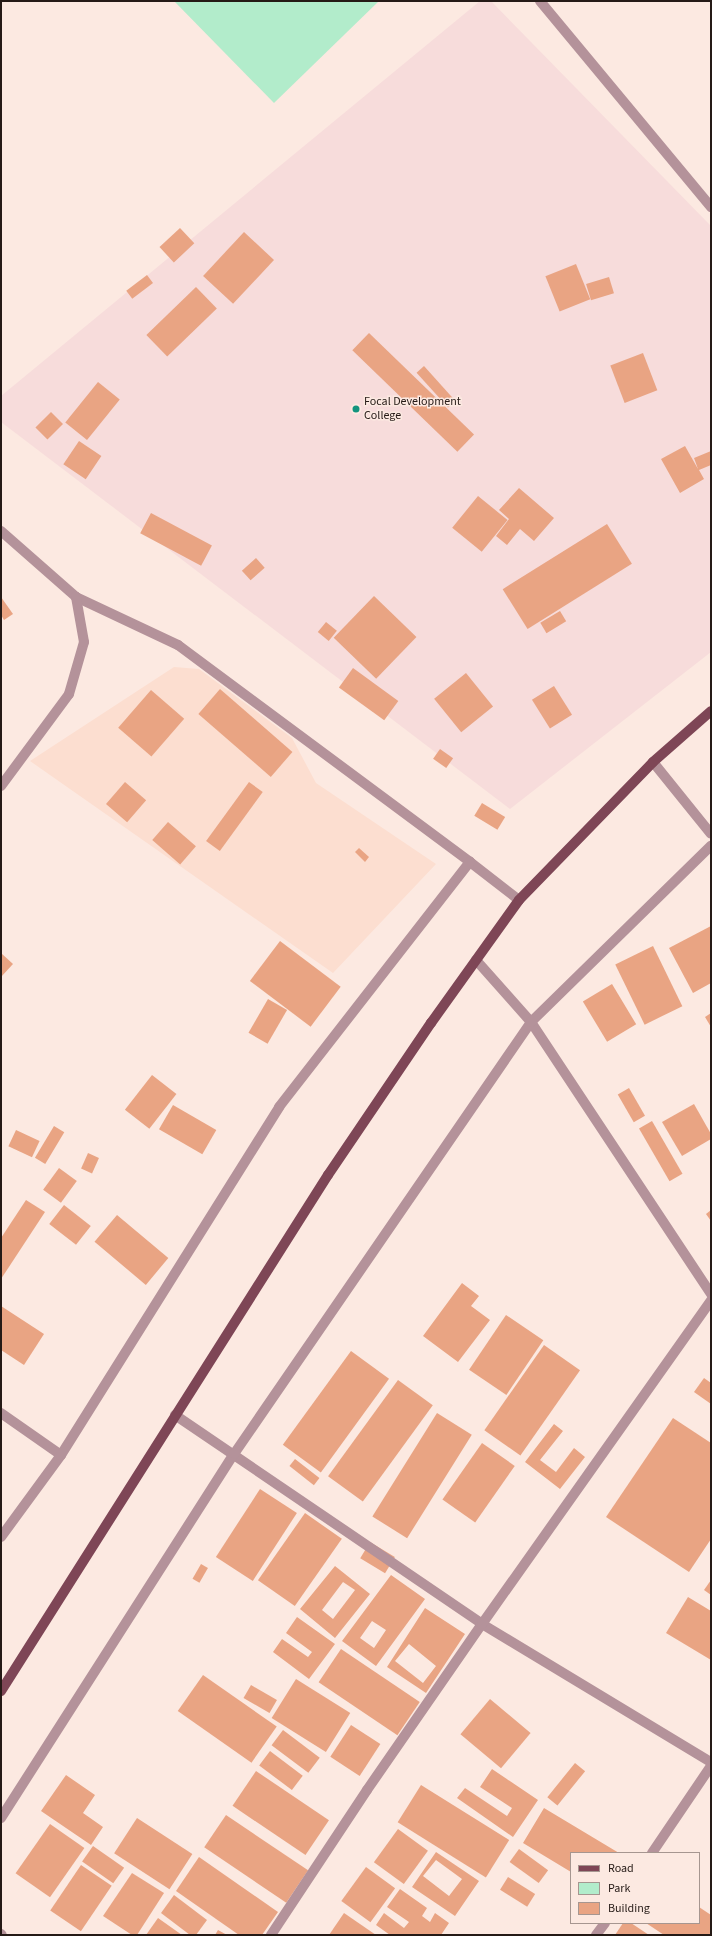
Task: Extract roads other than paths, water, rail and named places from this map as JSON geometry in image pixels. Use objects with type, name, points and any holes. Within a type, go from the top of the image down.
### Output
[{"type":"main road","points":[[1,1691],[328,1175],[431,1023],[519,900],[653,762],[711,711]]},
{"type":"street","points":[[540,1],[711,207]]},
{"type":"street","points":[[1,531],[76,597],[178,645],[519,900]]},
{"type":"street","points":[[1,786],[69,694],[84,642],[76,597]]},
{"type":"street","points":[[653,762],[711,834]]},
{"type":"street","points":[[1,1818],[234,1454],[531,1022],[711,846]]},
{"type":"street","points":[[1,1538],[61,1455],[279,1107],[470,862]]},
{"type":"street","points":[[476,960],[531,1022],[711,1294]]},
{"type":"street","points":[[271,1935],[367,1790],[482,1624],[711,1300]]},
{"type":"street","points":[[1,1413],[61,1455]]},
{"type":"street","points":[[175,1415],[482,1624],[711,1762]]},
{"type":"street","points":[[653,1852],[711,1766]]},
{"type":"street","points":[[596,1935],[604,1924]]},
{"type":"place","name":"Focal Development College","points":[[356,409]]}]
